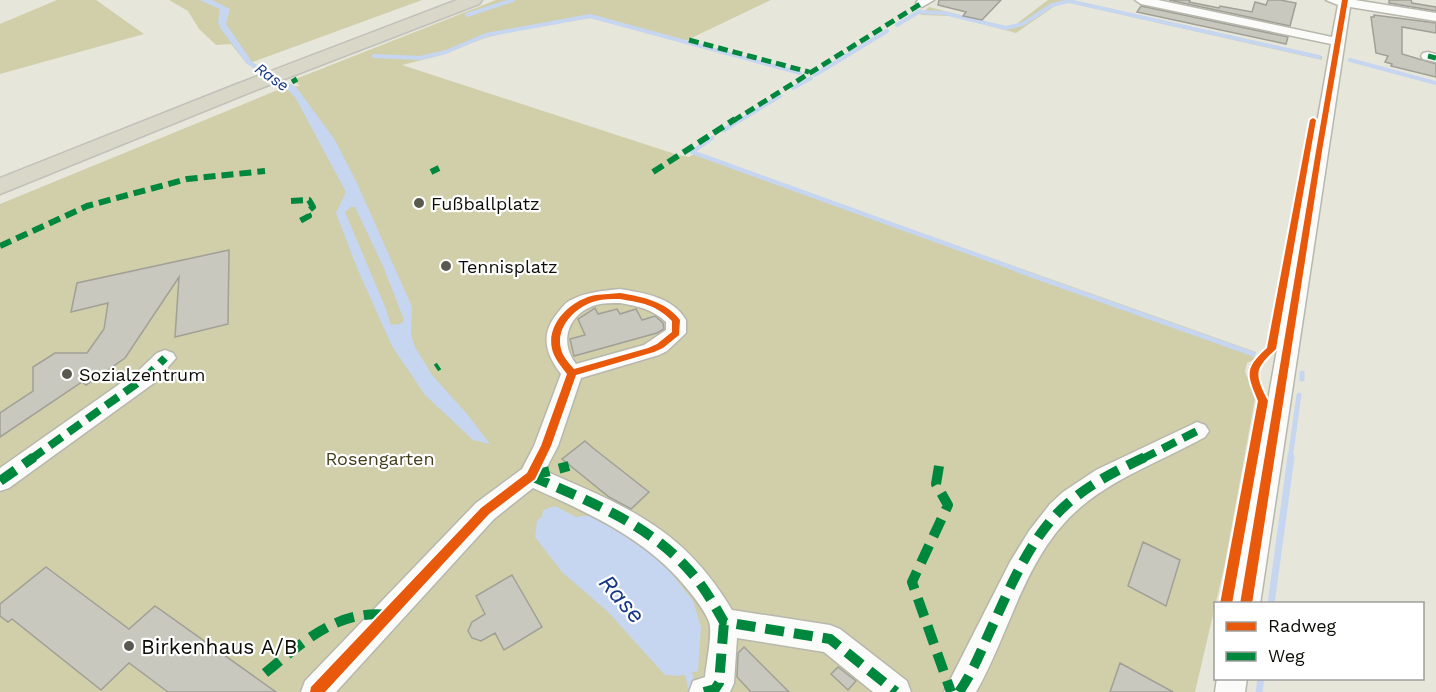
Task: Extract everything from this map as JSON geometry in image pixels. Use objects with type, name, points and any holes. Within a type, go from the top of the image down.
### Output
[{"type":"highway","points":[[0,187],[237,84],[441,0]]},
{"type":"highway","points":[[290,63],[471,1]]},
{"type":"highway","points":[[0,169],[237,84]]},
{"type":"street","points":[[1141,0],[1337,48]]},
{"type":"street","points":[[1245,602],[1337,48],[1341,1],[1436,17]]},
{"type":"street","points":[[619,296],[655,304],[675,316],[679,324],[677,333],[659,347],[572,373],[558,356],[556,335],[563,317],[575,306],[585,301],[619,296]]},
{"type":"street","points":[[0,481],[146,377],[165,358]]},
{"type":"street","points":[[316,692],[484,511],[531,476],[546,446],[572,373]]},
{"type":"street","points":[[959,692],[966,683],[989,632],[1025,563],[1060,510],[1101,480],[1197,431]]},
{"type":"street","points":[[531,476],[596,504],[652,535],[707,592],[724,622],[719,683],[715,689],[704,692]]},
{"type":"street","points":[[724,622],[830,639],[896,692]]},
{"type":"green space","points":[[57,0],[96,0],[144,34],[0,74],[0,24]]},
{"type":"green space","points":[[169,0],[422,0],[247,64],[231,44],[216,45],[199,29],[188,11]]},
{"type":"green space","name":"Rosengarten","points":[[496,0],[771,0],[683,42],[591,18],[516,30],[485,38],[438,56],[402,65],[678,155],[689,157],[695,153],[1256,352],[1253,360],[1247,363],[1245,371],[1255,399],[1224,568],[1216,602],[1214,602],[1214,611],[1195,692],[0,692],[0,204],[285,87],[300,86],[293,80]]},
{"type":"green space","points":[[1048,0],[1071,0],[1322,56],[1322,60],[1062,1],[1016,33],[952,16],[920,15],[929,7],[1011,28]]},
{"type":"water","points":[[199,0],[212,0],[230,9],[226,24],[252,62],[296,87],[335,140],[357,183],[412,307],[411,335],[415,347],[432,375],[490,444],[473,440],[425,395],[392,346],[357,268],[336,213],[346,192],[295,97],[285,87],[247,64],[218,23],[220,9]],"holes":[[[355,207],[383,266],[404,320],[401,324],[391,325],[345,212]]]},
{"type":"water","points":[[555,506],[576,517],[593,515],[631,534],[656,554],[693,601],[701,627],[698,671],[678,676],[665,675],[609,613],[562,572],[535,537],[537,520],[542,517],[543,510]]},
{"type":"building","points":[[939,0],[1001,0],[982,20],[963,16],[966,12],[938,5]]},
{"type":"building","points":[[1169,0],[1190,0],[1189,2],[1219,8],[1220,6],[1252,12],[1255,2],[1266,5],[1268,0],[1296,3],[1290,26]]},
{"type":"building","points":[[1389,0],[1411,0],[1412,3],[1436,7],[1436,11],[1389,3]]},
{"type":"building","points":[[1141,6],[1288,37],[1286,44],[1137,12]]},
{"type":"building","points":[[1374,15],[1436,23],[1436,33],[1402,27],[1402,54],[1436,64],[1436,77],[1391,66],[1392,64],[1385,62],[1388,56],[1376,53],[1371,17]]},
{"type":"building","points":[[229,250],[228,324],[175,337],[179,277],[125,358],[86,385],[82,382],[0,437],[0,413],[33,391],[33,367],[55,353],[87,353],[104,329],[108,303],[71,312],[77,283]]},
{"type":"building","points":[[595,308],[598,314],[617,309],[620,314],[636,309],[642,320],[655,316],[663,323],[664,329],[657,333],[574,356],[570,339],[585,335],[578,319]]},
{"type":"building","points":[[585,441],[649,492],[631,509],[609,497],[562,459]]},
{"type":"building","points":[[1143,542],[1180,560],[1166,606],[1128,586]]},
{"type":"building","name":"Birkenhaus A/B","points":[[46,567],[129,629],[155,606],[276,692],[168,692],[129,663],[101,690],[12,619],[8,622],[0,616],[0,604]]},
{"type":"building","points":[[512,575],[542,627],[504,650],[495,633],[481,641],[472,638],[468,631],[472,622],[485,614],[476,596]]},
{"type":"building","points":[[744,647],[789,692],[751,692],[737,677],[738,653]]},
{"type":"building","points":[[1120,663],[1173,692],[1110,692]]},
{"type":"building","points":[[838,667],[856,681],[848,690],[831,674]]},
{"type":"waterway","points":[[467,15],[513,0]]},
{"type":"waterway","points":[[918,12],[944,13],[1006,28],[1023,24],[1052,5],[1069,1],[1319,57]]},
{"type":"waterway","points":[[897,25],[918,12]]},
{"type":"waterway","points":[[374,56],[420,58],[446,52],[486,35],[590,16],[800,73]]},
{"type":"waterway","points":[[815,75],[887,31]]},
{"type":"waterway","points":[[1350,60],[1436,83]]},
{"type":"waterway","points":[[793,88],[811,78]]},
{"type":"waterway","points":[[739,121],[780,96]]},
{"type":"waterway","points":[[724,130],[741,119]]},
{"type":"waterway","points":[[712,138],[692,152],[1021,271]]},
{"type":"waterway","points":[[1017,270],[1253,354]]},
{"type":"waterway","points":[[1302,373],[1302,379]]},
{"type":"waterway","points":[[1290,459],[1299,395]]},
{"type":"waterway","points":[[1271,602],[1291,457]]},
{"type":"waterway","name":"Rase","points":[[683,669],[689,675],[692,692]]},
{"type":"waterway","points":[[1259,692],[1261,680]]},
{"type":"marked path","points":[[653,172],[922,3]]},
{"type":"marked path","points":[[689,40],[809,72]]},
{"type":"marked path","points":[[1428,56],[1436,58]]},
{"type":"marked path","points":[[292,82],[297,79]]},
{"type":"marked path","points":[[431,172],[439,168]]},
{"type":"marked path","points":[[0,246],[87,206],[187,179],[265,171]]},
{"type":"marked path","points":[[291,201],[309,200],[313,207],[307,212],[309,216],[300,221]]},
{"type":"marked path","points":[[0,481],[146,377],[165,358]]},
{"type":"marked path","points":[[959,692],[972,672],[1019,570],[1038,539],[1059,512],[1087,488],[1105,477],[1197,431]]},
{"type":"marked path","points":[[531,476],[569,466]]},
{"type":"marked path","points":[[939,466],[936,484],[948,505],[912,582],[951,692]]},
{"type":"marked path","points":[[531,476],[616,516],[666,548],[688,568],[707,593],[724,622],[830,639],[896,692]]},
{"type":"marked path","points":[[265,673],[311,636],[337,621],[364,614],[388,615]]},
{"type":"marked path","points":[[704,692],[715,689],[719,683],[724,622]]},
{"type":"cycle path","points":[[1246,602],[1345,0]]},
{"type":"cycle path","points":[[1226,602],[1263,401],[1254,372],[1258,362],[1271,349],[1313,120]]},
{"type":"cycle path","points":[[316,692],[485,511],[531,476],[546,446],[572,373],[660,346],[676,333],[676,320],[664,309],[644,300],[620,296],[595,298],[574,307],[560,324],[556,339],[559,356],[572,373]]},
{"type":"place","name":"Fußballplatz","points":[[419,203]]},
{"type":"place","name":"Tennisplatz","points":[[446,266]]},
{"type":"place","name":"Sozialzentrum","points":[[67,374]]},
{"type":"place","name":"Birkenhaus A/B","points":[[129,646]]}]
